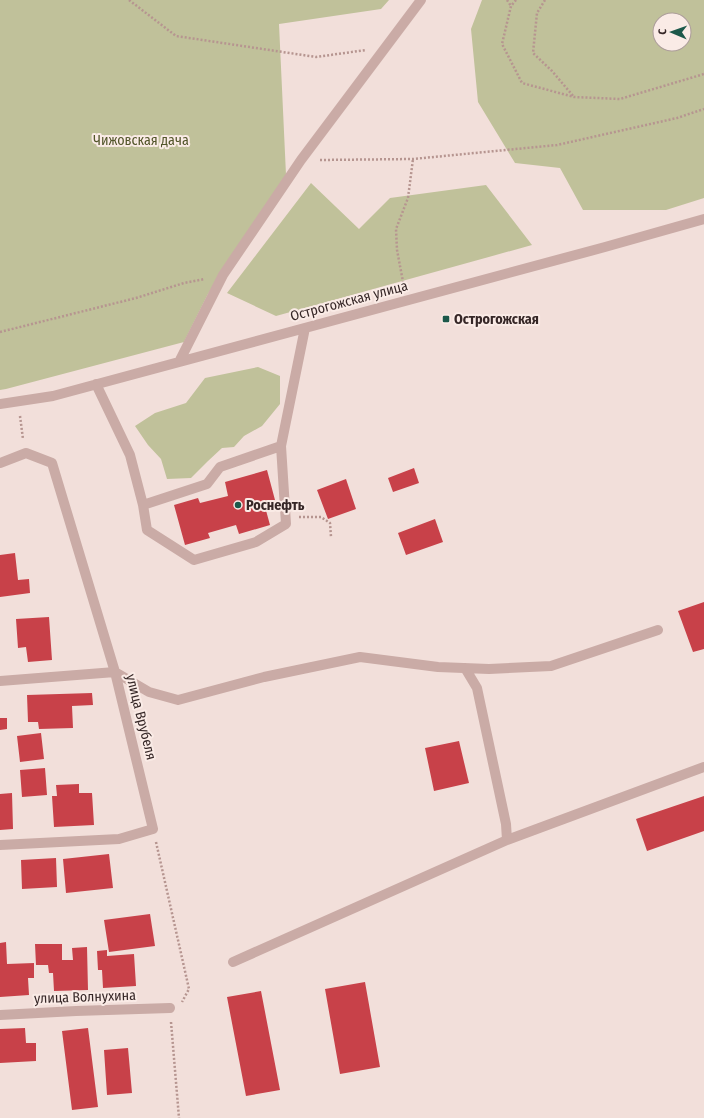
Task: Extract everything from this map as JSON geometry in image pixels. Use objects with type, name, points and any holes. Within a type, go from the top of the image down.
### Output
[{"type":"street","points":[[179,362],[223,275],[301,160],[421,0]]},
{"type":"street","name":"Острогожская улица","points":[[0,404],[53,396],[704,219]]},
{"type":"street","points":[[96,384],[130,455],[143,505],[147,530],[194,560],[256,542],[286,524],[281,446],[305,328]]},
{"type":"street","points":[[143,505],[207,484],[220,467],[281,446]]},
{"type":"street","points":[[0,463],[26,453]]},
{"type":"street","name":"улица Врубеля","points":[[26,453],[52,463],[116,672],[154,829]]},
{"type":"street","points":[[0,681],[116,672],[149,692],[178,700],[264,676],[360,657],[438,667],[489,669],[551,666],[658,630]]},
{"type":"street","points":[[465,668],[477,688],[506,824],[507,840]]},
{"type":"street","points":[[233,962],[507,840],[704,767]]},
{"type":"street","points":[[0,845],[119,838],[154,829]]},
{"type":"street","name":"улица Волнухина","points":[[0,1016],[76,1011],[170,1008]]},
{"type":"path","points":[[129,0],[176,36],[316,57],[386,47]]},
{"type":"path","points":[[507,0],[512,6]]},
{"type":"path","points":[[516,0],[512,6],[502,44],[522,83],[574,97],[620,99],[704,74]]},
{"type":"path","points":[[545,0],[537,13],[533,54],[552,71],[574,97]]},
{"type":"path","points":[[301,160],[413,159],[557,145],[677,118],[704,109]]},
{"type":"path","points":[[406,300],[397,250],[396,229],[408,198],[413,159]]},
{"type":"path","points":[[0,332],[136,298],[184,283],[223,275]]},
{"type":"path","points":[[17,402],[26,453]]},
{"type":"path","points":[[286,516],[321,517],[330,523],[331,537]]},
{"type":"path","points":[[154,829],[188,989],[182,1002],[170,1008],[179,1118]]},
{"type":"green space","name":"Чижовская дача","points":[[0,0],[389,0],[381,9],[279,24],[286,175],[208,294],[184,342],[0,390]]},
{"type":"green space","points":[[482,0],[704,0],[704,198],[666,210],[583,210],[560,168],[515,163],[478,102],[471,29]]},
{"type":"green space","points":[[311,183],[359,229],[390,198],[486,185],[532,245],[276,316],[227,293]]},
{"type":"green space","points":[[258,367],[280,376],[280,404],[262,426],[244,436],[234,447],[222,448],[191,478],[167,479],[161,459],[148,445],[135,426],[155,413],[186,403],[205,378]]},
{"type":"building","points":[[414,468],[419,483],[393,492],[388,478]]},
{"type":"building","points":[[267,470],[275,500],[264,503],[270,525],[239,534],[236,525],[208,533],[210,538],[185,545],[174,505],[198,498],[200,503],[228,496],[225,482]]},
{"type":"building","points":[[346,479],[356,509],[328,519],[317,490]]},
{"type":"building","points":[[435,519],[443,542],[406,555],[398,533]]},
{"type":"building","points":[[15,553],[18,580],[29,579],[30,593],[0,597],[0,555]]},
{"type":"building","points":[[704,602],[704,649],[693,652],[678,611]]},
{"type":"building","points":[[49,617],[52,660],[28,662],[26,647],[18,648],[16,619]]},
{"type":"building","points":[[92,693],[93,705],[72,706],[73,728],[39,729],[38,722],[28,722],[27,695]]},
{"type":"building","points":[[0,718],[7,718],[7,729],[0,730]]},
{"type":"building","points":[[41,733],[44,759],[20,762],[17,736]]},
{"type":"building","points":[[459,741],[469,783],[434,791],[425,748]]},
{"type":"building","points":[[45,768],[47,795],[22,797],[20,770]]},
{"type":"building","points":[[79,784],[79,793],[92,793],[94,825],[54,827],[52,796],[57,796],[56,785]]},
{"type":"building","points":[[12,793],[13,829],[0,830],[0,794]]},
{"type":"building","points":[[704,796],[704,831],[647,851],[636,819]]},
{"type":"building","points":[[109,854],[113,888],[66,893],[63,859]]},
{"type":"building","points":[[56,858],[57,887],[22,889],[21,860]]},
{"type":"building","points":[[150,914],[155,946],[109,952],[104,920]]},
{"type":"building","points":[[6,942],[7,964],[34,963],[34,978],[28,978],[29,995],[0,997],[0,943]]},
{"type":"building","points":[[35,944],[62,944],[62,960],[73,960],[72,948],[87,947],[88,990],[54,991],[53,973],[49,973],[48,965],[36,965]]},
{"type":"building","points":[[107,950],[107,956],[134,954],[136,986],[103,988],[102,970],[98,970],[97,951]]},
{"type":"building","points":[[365,982],[380,1067],[340,1074],[325,989]]},
{"type":"building","points":[[261,991],[280,1090],[246,1096],[227,997]]},
{"type":"building","points":[[25,1028],[26,1043],[36,1043],[36,1061],[0,1063],[0,1029]]},
{"type":"building","points":[[88,1028],[98,1107],[72,1110],[62,1031]]},
{"type":"building","points":[[128,1048],[132,1093],[107,1095],[104,1050]]},
{"type":"place","name":"Острогожская","points":[[446,319]]},
{"type":"place","name":"Роснефть","points":[[238,505]]}]
